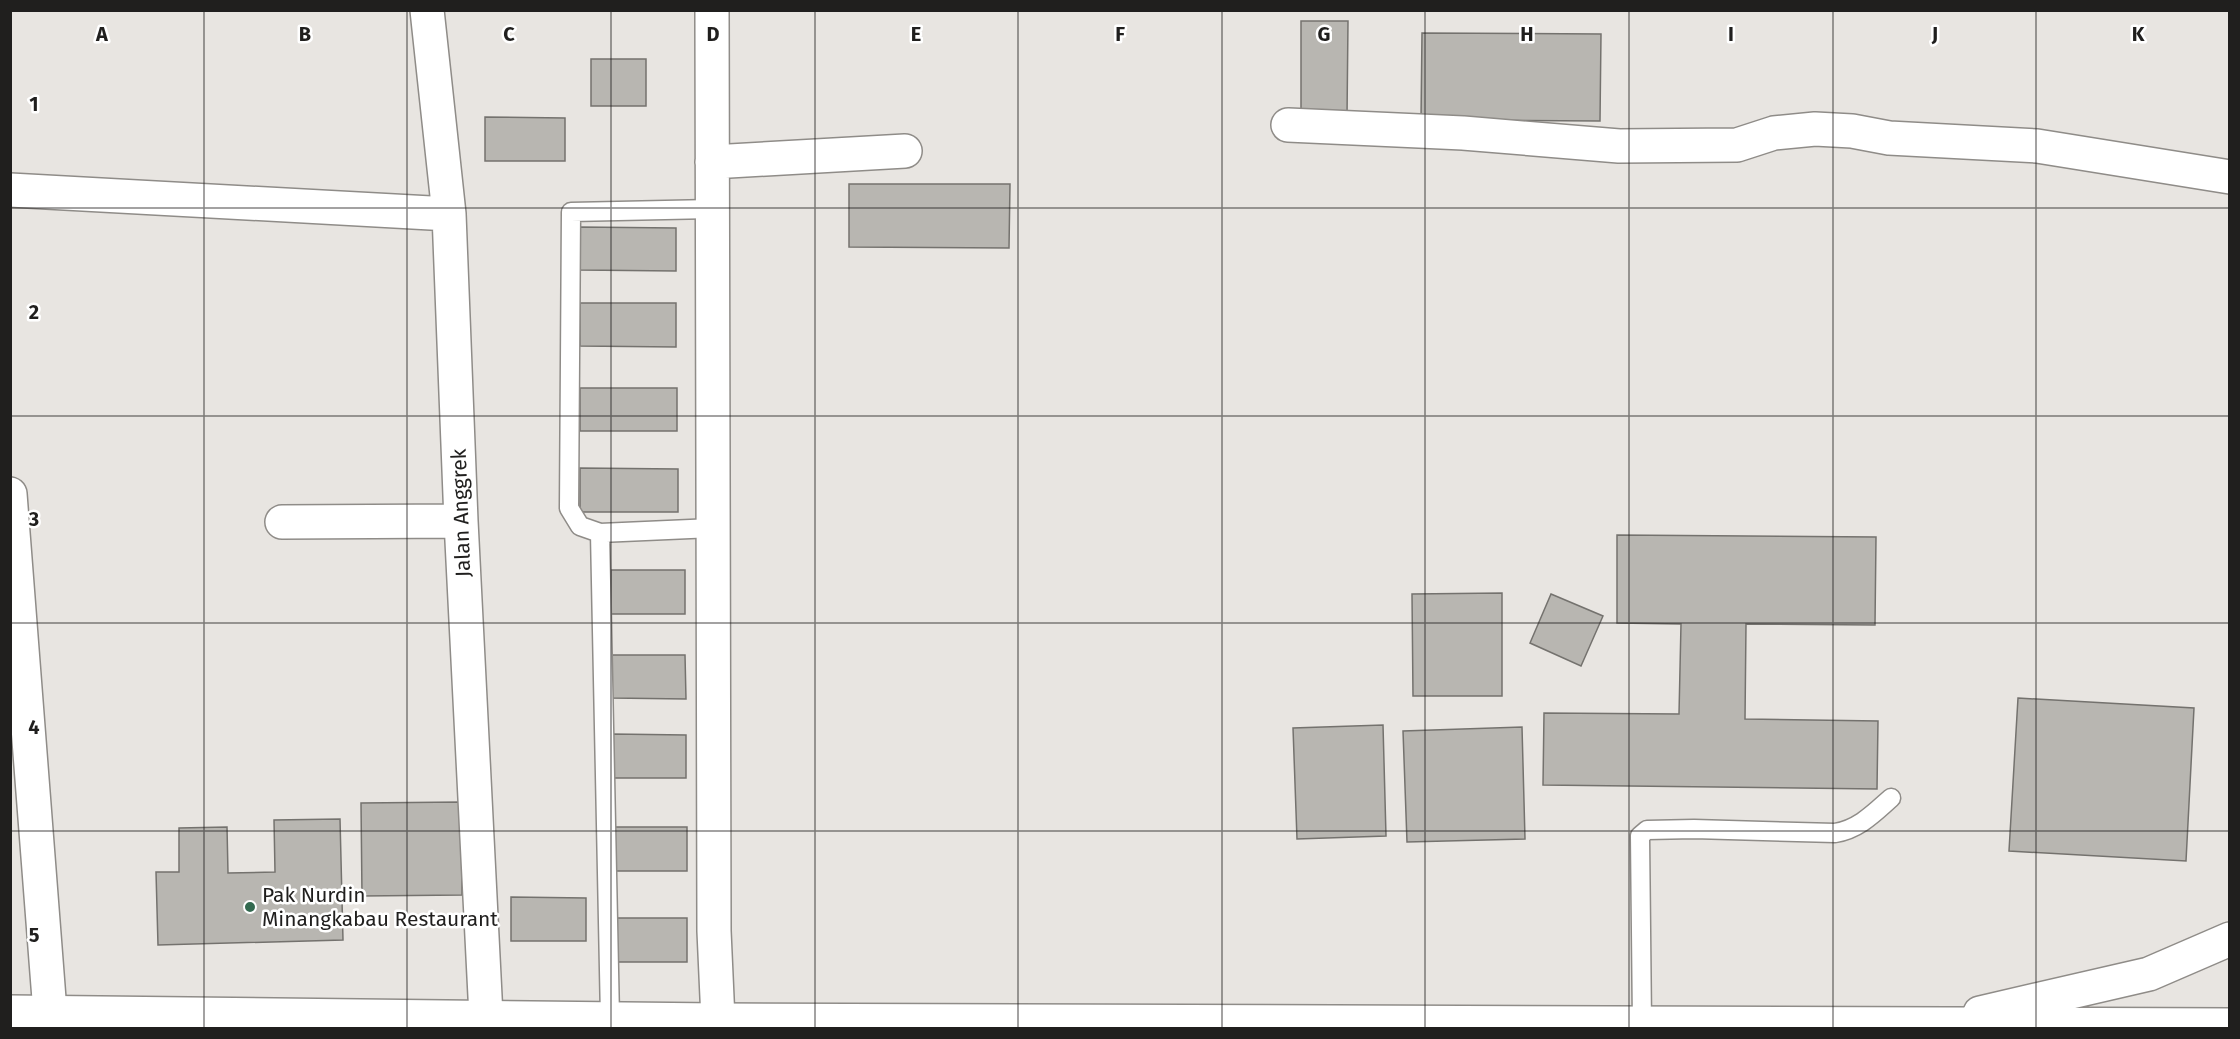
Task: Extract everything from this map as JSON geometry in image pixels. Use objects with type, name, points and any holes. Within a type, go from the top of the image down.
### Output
[{"type":"street","name":"Jalan Anggrek","points":[[427,10],[449,214],[461,521],[486,1016]]},
{"type":"street","points":[[712,10],[714,931],[718,1020]]},
{"type":"street","points":[[1288,125],[1463,133],[1619,146],[1737,145],[1774,133],[1815,129],[1852,131],[1889,138],[2037,146],[2229,177]]},
{"type":"street","points":[[712,162],[905,151]]},
{"type":"street","points":[[10,190],[449,214]]},
{"type":"street","points":[[10,494],[50,1012]]},
{"type":"street","points":[[282,522],[461,521]]},
{"type":"street","points":[[1929,1025],[2149,974],[2229,939]]},
{"type":"street","points":[[10,1012],[718,1020],[2229,1025]]},
{"type":"lane","points":[[712,209],[571,213],[569,508],[580,526],[600,533],[713,528]]},
{"type":"lane","points":[[600,533],[610,1018]]},
{"type":"lane","points":[[1642,1024],[1640,836],[1647,830],[1835,833],[1862,823],[1892,798]]},
{"type":"building","points":[[1301,21],[1348,21],[1347,117],[1301,117]]},
{"type":"building","points":[[1422,33],[1601,34],[1600,121],[1421,120]]},
{"type":"building","points":[[591,59],[646,59],[646,106],[591,106]]},
{"type":"building","points":[[485,117],[565,118],[565,161],[485,161]]},
{"type":"building","points":[[849,184],[1010,184],[1009,248],[849,247]]},
{"type":"building","points":[[579,227],[676,228],[676,271],[580,270]]},
{"type":"building","points":[[580,303],[676,303],[676,347],[580,346]]},
{"type":"building","points":[[580,388],[677,388],[677,431],[580,431]]},
{"type":"building","points":[[580,468],[678,469],[678,512],[580,512]]},
{"type":"building","points":[[1617,535],[1876,537],[1875,625],[1746,624],[1745,719],[1878,721],[1877,789],[1543,785],[1544,713],[1679,714],[1681,624],[1617,623]]},
{"type":"building","points":[[611,570],[685,570],[685,614],[611,614]]},
{"type":"building","points":[[1502,593],[1502,696],[1413,696],[1412,594]]},
{"type":"building","points":[[1551,594],[1603,616],[1581,666],[1530,643]]},
{"type":"building","points":[[612,655],[685,655],[686,699],[612,698]]},
{"type":"building","points":[[2018,698],[2194,708],[2186,861],[2009,851]]},
{"type":"building","points":[[1383,725],[1386,836],[1297,839],[1293,728]]},
{"type":"building","points":[[1522,727],[1525,839],[1407,842],[1403,731]]},
{"type":"building","points":[[612,734],[686,735],[686,778],[612,778]]},
{"type":"building","points":[[461,802],[462,895],[362,896],[361,803]]},
{"type":"building","name":"Pak Nurdin Minangkabau Restaurant","points":[[340,819],[343,940],[158,945],[156,872],[179,872],[179,828],[227,827],[228,873],[275,872],[274,820]]},
{"type":"building","points":[[612,827],[687,827],[687,871],[612,871]]},
{"type":"building","points":[[511,897],[586,898],[586,941],[511,941]]},
{"type":"building","points":[[612,918],[687,918],[687,962],[613,962]]},
{"type":"place","name":"Pak Nurdin Minangkabau Restaurant","points":[[250,907]]}]
